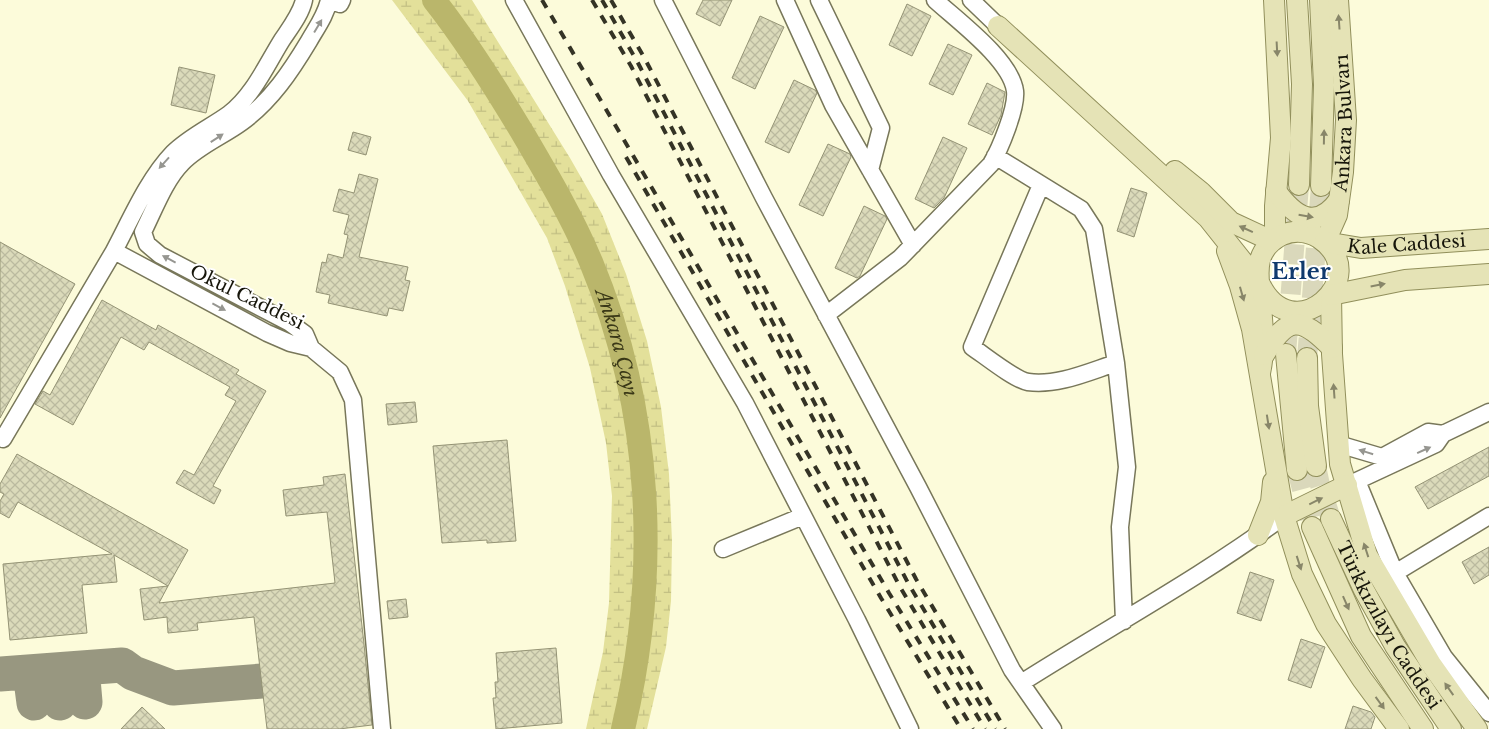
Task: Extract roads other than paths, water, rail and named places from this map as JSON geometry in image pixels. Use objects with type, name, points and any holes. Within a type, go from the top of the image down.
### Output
[{"type":"main road","points":[[1273,240],[1281,138],[1274,0]]},
{"type":"main road","points":[[1297,0],[1302,84],[1299,185]]},
{"type":"main road","name":"Ankara Bulvarı","points":[[1320,0],[1324,85],[1321,186]]},
{"type":"main road","name":"Ankara Bulvarı","points":[[1325,242],[1337,215],[1343,172],[1346,120],[1338,0]]},
{"type":"main road","points":[[998,26],[1208,218],[1259,282],[1264,294],[1273,303],[1284,310],[1297,312],[1310,310],[1322,304],[1335,288],[1338,272],[1335,255],[1325,242],[1316,236],[1306,232],[1295,232],[1284,234],[1273,240],[1260,257],[1258,270],[1259,282],[1262,364],[1275,470],[1284,516],[1302,574],[1326,624],[1362,679],[1399,729]]},
{"type":"main road","points":[[998,26],[1200,192],[1231,222],[1273,240]]},
{"type":"main road","points":[[1276,199],[1306,217],[1316,217],[1327,213],[1339,200]]},
{"type":"main road","points":[[1208,218],[1228,253],[1240,286],[1262,364]]},
{"type":"main road","name":"Kale Caddesi","points":[[1325,242],[1361,248],[1489,239]]},
{"type":"main road","name":"Kale Caddesi","points":[[1331,295],[1405,280],[1489,274]]},
{"type":"main road","points":[[1331,295],[1332,348],[1340,464],[1352,483],[1367,555],[1431,664],[1477,729]]},
{"type":"main road","points":[[1262,364],[1273,340],[1283,329],[1294,324],[1303,325],[1318,334],[1332,348]]},
{"type":"main road","points":[[1286,354],[1306,468],[1307,358]]},
{"type":"main road","points":[[1258,535],[1270,502],[1275,470]]},
{"type":"main road","points":[[1284,516],[1352,483]]},
{"type":"main road","name":"Türkkızılayı Caddesi","points":[[1331,520],[1364,590],[1395,646],[1451,729]]},
{"type":"main road","name":"Türkkızılayı Caddesi","points":[[1312,527],[1361,636],[1423,729]]},
{"type":"street","points":[[303,50],[297,56],[292,56],[285,50],[284,44],[304,0]]},
{"type":"street","points":[[330,0],[340,4],[342,0]]},
{"type":"street","name":"Okul Caddesi","points":[[311,348],[304,334],[290,323],[160,255],[147,244],[142,232],[173,173],[183,161],[241,123],[260,107],[286,76],[324,16],[330,0]]},
{"type":"street","points":[[514,0],[611,175],[745,403],[910,729]]},
{"type":"street","points":[[662,0],[1012,670],[1053,729]]},
{"type":"street","points":[[785,0],[833,106],[913,244]]},
{"type":"street","points":[[819,0],[881,128],[870,170]]},
{"type":"street","points":[[826,314],[900,258],[991,164],[999,149],[1016,93],[1011,76],[989,49],[935,0]]},
{"type":"street","points":[[971,0],[998,26]]},
{"type":"street","points":[[3,439],[108,258],[114,251],[158,170],[174,152],[230,113],[253,86],[290,28]]},
{"type":"street","points":[[268,62],[279,56],[286,58],[290,66],[286,76]]},
{"type":"street","points":[[996,156],[1081,210],[1094,228],[1116,363],[1128,467],[1120,527],[1124,621]]},
{"type":"street","points":[[1040,185],[972,347],[999,367],[1027,382],[1063,380],[1116,363]]},
{"type":"street","name":"Okul Caddesi","points":[[114,251],[267,333],[290,343],[311,348]]},
{"type":"street","points":[[311,348],[340,372],[353,400],[382,729]]},
{"type":"street","points":[[1489,412],[1443,434],[1436,444],[1352,483],[1395,573],[1444,657],[1489,712]]},
{"type":"street","points":[[1338,444],[1382,457],[1428,432],[1443,434]]},
{"type":"street","points":[[723,549],[803,516]]},
{"type":"street","points":[[1021,683],[1072,650],[1124,621],[1258,535],[1284,516]]},
{"type":"street","points":[[1395,573],[1489,516]]},
{"type":"waterway","name":"Ankara Çayı","points":[[434,0],[493,84],[552,183],[584,246],[612,318],[627,376],[638,434],[644,493],[645,552],[642,611],[635,670],[623,729]]},
{"type":"tunnel","points":[[1286,354],[1299,185]]},
{"type":"tunnel","points":[[1307,358],[1321,186]]},
{"type":"tunnel","points":[[1316,466],[1331,519]]},
{"type":"tunnel","points":[[1297,470],[1312,527]]},
{"type":"railway","points":[[542,0],[889,593],[973,729]]},
{"type":"railway","points":[[592,0],[631,66],[900,587],[985,729]]},
{"type":"railway","points":[[602,0],[638,63],[908,583],[995,729]]},
{"type":"railway","points":[[611,0],[645,59],[916,579],[1005,729]]},
{"type":"railway","points":[[626,157],[881,598],[961,729]]},
{"type":"district","name":"Erler","points":[[1301,271]]}]
